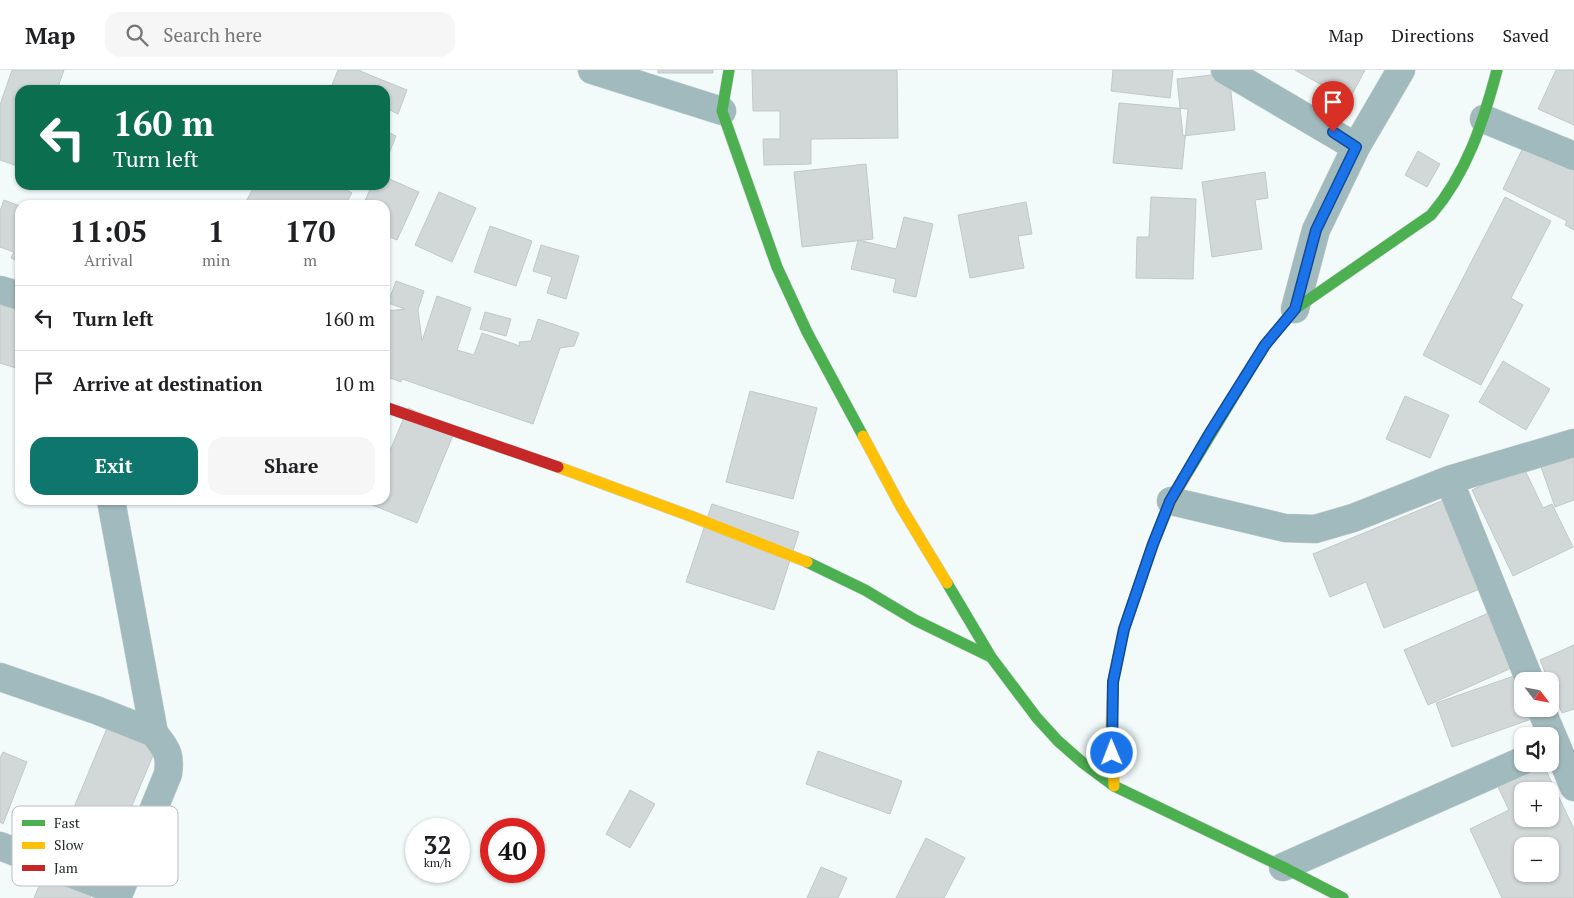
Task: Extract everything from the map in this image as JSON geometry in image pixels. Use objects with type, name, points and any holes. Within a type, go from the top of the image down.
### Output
[{"type":"street","points":[[592,70],[722,111]]},
{"type":"street","points":[[730,70],[722,111],[777,267],[807,332],[901,507],[991,657],[1037,718],[1053,735],[1083,763],[1114,786],[1343,898]]},
{"type":"street","points":[[1225,70],[1356,147]]},
{"type":"street","points":[[1295,309],[1316,230],[1356,147],[1402,70]]},
{"type":"street","points":[[1114,786],[1111,737],[1113,682],[1124,629],[1170,501],[1265,345],[1295,309],[1432,215],[1444,202],[1454,187],[1484,119],[1497,70]]},
{"type":"street","points":[[1484,119],[1574,156]]},
{"type":"street","points":[[0,290],[15,294]]},
{"type":"street","points":[[390,409],[524,454],[693,517],[821,568],[865,590],[915,620],[991,657]]},
{"type":"street","points":[[1170,501],[1285,528],[1315,529],[1353,518],[1449,480],[1574,443]]},
{"type":"street","points":[[1449,480],[1526,672]]},
{"type":"street","points":[[112,505],[154,733],[168,751],[170,762],[168,774],[155,806]]},
{"type":"street","points":[[0,677],[96,710],[154,733]]},
{"type":"street","points":[[1546,718],[1560,745],[1574,787]]},
{"type":"street","points":[[1282,867],[1514,765]]},
{"type":"street","points":[[0,846],[12,851]]},
{"type":"street","points":[[96,886],[118,895]]},
{"type":"building","points":[[12,70],[64,70],[59,85],[15,85],[15,165],[0,160],[0,105]]},
{"type":"building","points":[[338,70],[361,70],[407,90],[398,114],[390,110],[390,85],[332,85]]},
{"type":"building","points":[[658,70],[713,70],[713,73],[658,73]]},
{"type":"building","points":[[752,70],[897,70],[898,138],[811,139],[811,164],[764,165],[763,139],[780,139],[780,111],[753,111]]},
{"type":"building","points":[[1113,70],[1173,70],[1170,98],[1111,91]]},
{"type":"building","points":[[1295,70],[1365,70],[1349,100]]},
{"type":"building","points":[[1556,70],[1574,70],[1574,125],[1538,109]]},
{"type":"building","points":[[1229,73],[1235,130],[1183,136],[1177,79]]},
{"type":"building","points":[[1119,103],[1188,109],[1182,169],[1113,163]]},
{"type":"building","points":[[390,133],[396,136],[390,151]]},
{"type":"building","points":[[1529,135],[1574,157],[1574,230],[1565,225],[1567,221],[1503,189]]},
{"type":"building","points":[[1418,151],[1440,164],[1427,187],[1405,175]]},
{"type":"building","points":[[866,164],[873,239],[802,247],[794,172]]},
{"type":"building","points":[[1265,172],[1268,198],[1255,200],[1262,249],[1212,257],[1202,182]]},
{"type":"building","points":[[390,179],[419,192],[397,240],[390,237],[390,200],[365,200],[370,190],[390,190]]},
{"type":"building","points":[[252,190],[347,190],[352,193],[348,200],[247,200]]},
{"type":"building","points":[[439,192],[476,208],[452,262],[415,245]]},
{"type":"building","points":[[1151,197],[1196,199],[1193,279],[1136,278],[1137,237],[1149,237]]},
{"type":"building","points":[[1505,197],[1551,221],[1511,298],[1523,305],[1481,385],[1423,355]]},
{"type":"building","points":[[4,200],[15,204],[15,260],[11,258],[14,252],[0,247],[0,211]]},
{"type":"building","points":[[1026,202],[1032,234],[1018,236],[1024,268],[970,278],[958,215]]},
{"type":"building","points":[[904,217],[933,224],[916,297],[893,292],[896,279],[851,269],[858,240],[896,249]]},
{"type":"building","points":[[490,226],[532,241],[516,286],[474,272]]},
{"type":"building","points":[[541,245],[579,256],[566,299],[547,293],[552,277],[533,271]]},
{"type":"building","points":[[396,281],[424,291],[418,310],[422,341],[437,296],[471,308],[457,350],[474,355],[482,333],[520,346],[519,342],[531,341],[538,319],[579,333],[574,346],[560,348],[533,424],[402,379],[401,382],[390,378],[390,311],[405,309],[390,304],[390,298]]},
{"type":"building","points":[[0,288],[15,294],[15,368],[0,363]]},
{"type":"building","points":[[485,312],[511,319],[506,336],[480,329]]},
{"type":"building","points":[[1503,361],[1550,389],[1526,430],[1479,402]]},
{"type":"building","points":[[750,391],[817,408],[793,499],[726,482]]},
{"type":"building","points":[[1405,396],[1449,415],[1430,458],[1386,439]]},
{"type":"building","points":[[408,408],[456,428],[417,523],[372,505],[390,505],[390,451]]},
{"type":"building","points":[[1574,448],[1574,500],[1555,507],[1539,461]]},
{"type":"building","points":[[1523,466],[1543,508],[1552,504],[1573,547],[1513,576],[1472,490]]},
{"type":"building","points":[[1451,497],[1487,586],[1384,628],[1366,582],[1330,597],[1313,554]]},
{"type":"building","points":[[712,504],[799,532],[774,610],[686,582]]},
{"type":"building","points":[[1493,611],[1516,666],[1428,705],[1404,650]]},
{"type":"building","points":[[1574,645],[1574,709],[1562,713],[1559,706],[1559,672],[1545,672],[1540,660]]},
{"type":"building","points":[[1514,676],[1514,718],[1528,718],[1529,720],[1452,747],[1436,703]]},
{"type":"building","points":[[110,721],[159,741],[132,806],[75,806]]},
{"type":"building","points":[[818,751],[902,781],[890,814],[806,784]]},
{"type":"building","points":[[3,752],[27,762],[3,824],[0,822],[0,758]]},
{"type":"building","points":[[1514,765],[1514,772],[1547,772],[1552,782],[1514,782],[1514,827],[1559,827],[1559,798],[1574,829],[1574,898],[1502,898],[1470,829],[1509,810],[1489,768]]},
{"type":"building","points":[[630,790],[655,804],[630,848],[606,834]]},
{"type":"building","points":[[926,838],[965,858],[944,898],[896,898]]},
{"type":"building","points":[[821,867],[847,878],[838,898],[807,898]]},
{"type":"building","points":[[39,886],[95,887],[90,898],[34,898]]},
{"type":"traffic: fast","points":[[729,70],[722,111],[777,267],[807,332],[863,436]]},
{"type":"traffic: fast","points":[[1188,472],[1265,345],[1295,309],[1431,215],[1444,199],[1455,182],[1472,147],[1486,109],[1497,70]]},
{"type":"traffic: fast","points":[[807,562],[865,590],[915,620],[991,657]]},
{"type":"traffic: fast","points":[[947,583],[991,657],[1037,718],[1058,741],[1083,763],[1114,786],[1343,898]]},
{"type":"traffic: slow","points":[[863,436],[901,507],[947,583]]},
{"type":"traffic: slow","points":[[558,467],[807,562]]},
{"type":"traffic: slow","points":[[1114,786],[1111,737],[1113,682],[1124,629],[1153,544],[1171,501],[1188,472]]},
{"type":"traffic: jam","points":[[390,409],[558,467]]},
{"type":"route","points":[[1112,753],[1113,682],[1124,629],[1153,544],[1170,501],[1208,436],[1265,345],[1295,309],[1316,230],[1356,147],[1333,132]]}]
